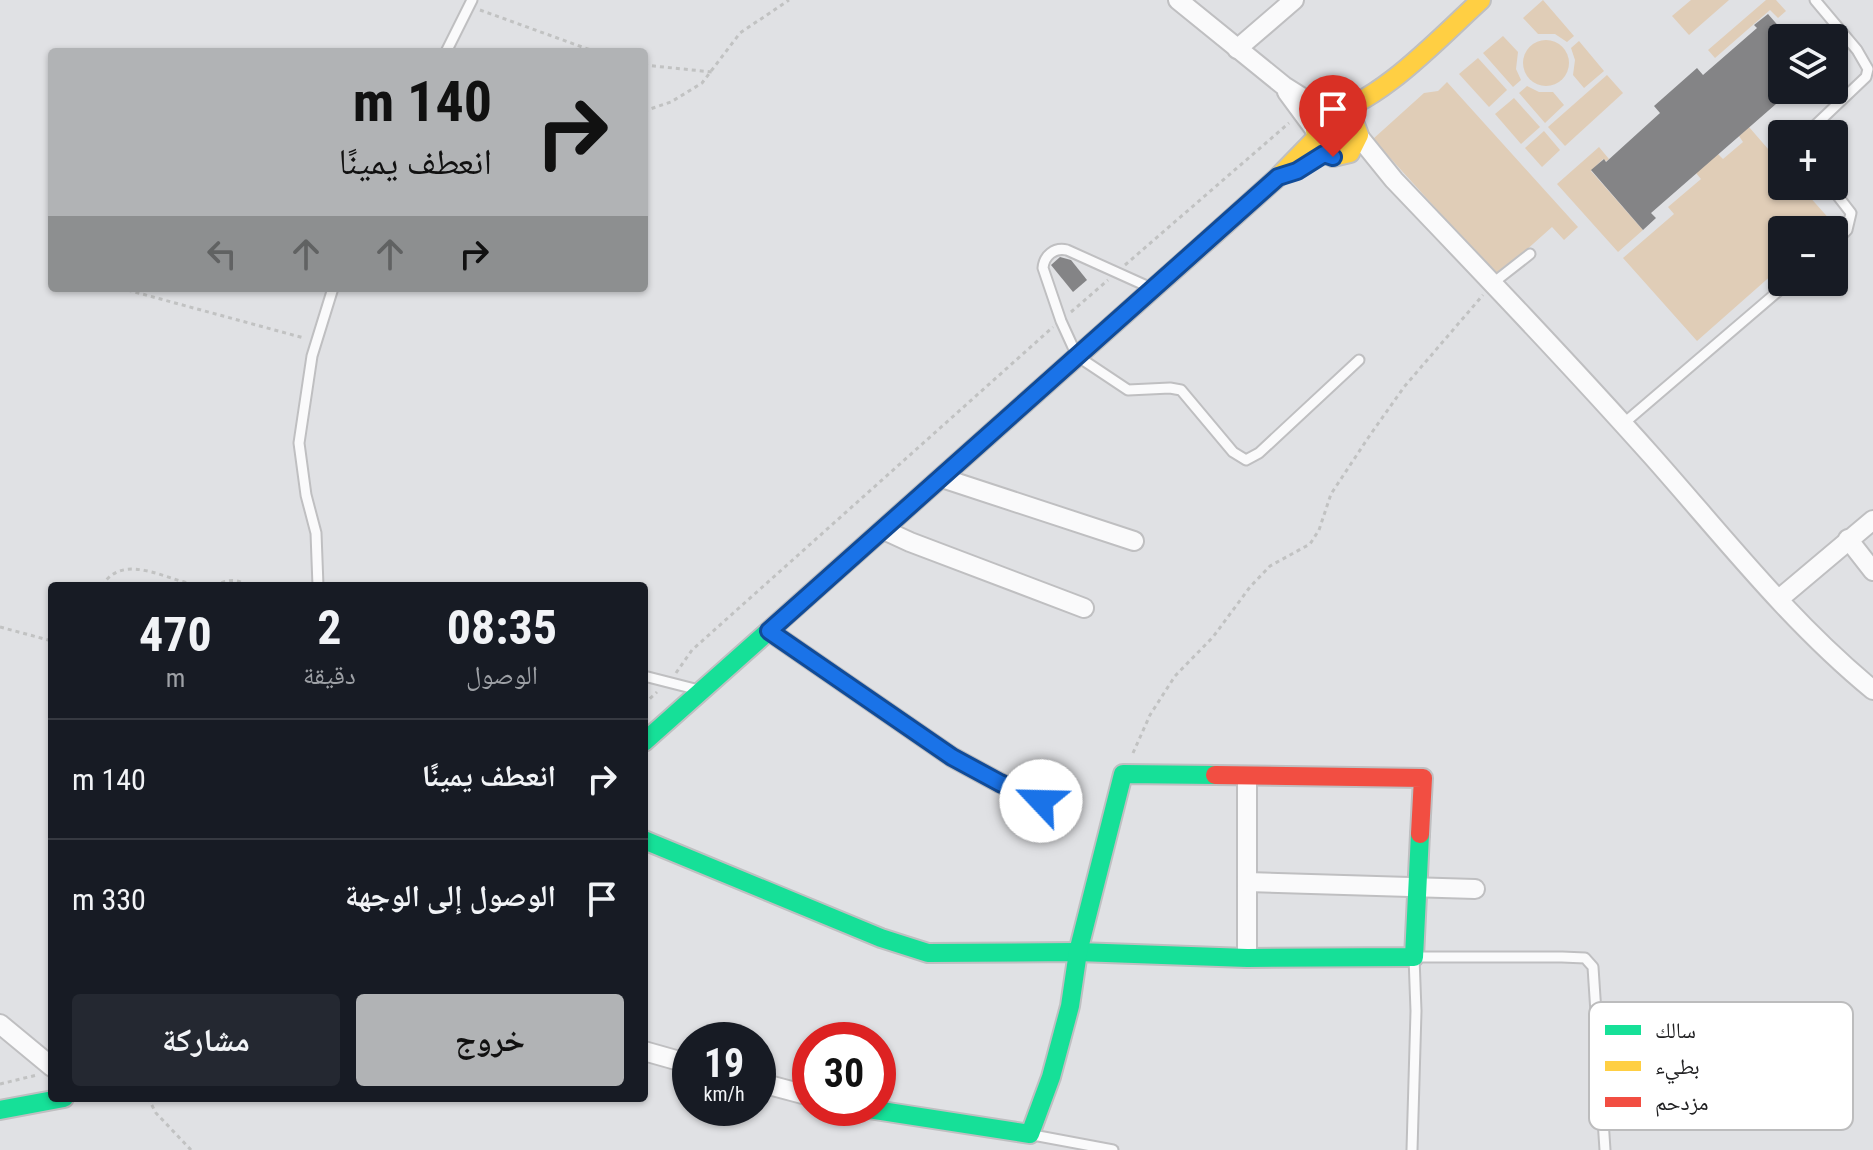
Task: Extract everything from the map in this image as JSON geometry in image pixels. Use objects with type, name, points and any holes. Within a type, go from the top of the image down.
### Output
[{"type":"street","points":[[1237,49],[1294,0]]},
{"type":"street","points":[[648,738],[1278,177],[1359,98],[1390,82],[1481,0]]},
{"type":"street","points":[[1181,1],[1237,49],[1303,98],[1324,130],[1333,157],[1356,139],[1390,82]]},
{"type":"street","points":[[1284,86],[1301,113],[1324,130]]},
{"type":"street","points":[[1324,130],[1354,119],[1356,139],[1370,168],[1394,180],[1623,424],[1779,599],[1843,665],[1873,690]]},
{"type":"street","points":[[942,478],[1134,541]]},
{"type":"street","points":[[1779,599],[1873,520]]},
{"type":"street","points":[[884,530],[1084,608]]},
{"type":"street","points":[[1848,539],[1873,571]]},
{"type":"street","points":[[769,631],[952,757],[1041,801]]},
{"type":"street","points":[[648,842],[904,947],[928,953],[1078,952],[1247,958],[1414,957],[1423,778],[1123,774],[1078,952],[1070,1006],[1055,1063],[1030,1134],[896,1113]]},
{"type":"street","points":[[1247,776],[1247,958]]},
{"type":"street","points":[[1247,882],[1475,889]]},
{"type":"street","points":[[0,1024],[46,1071]]},
{"type":"street","points":[[648,1052],[672,1059]]},
{"type":"street","points":[[0,1110],[48,1101]]},
{"type":"lane","points":[[1815,0],[1857,50],[1868,69],[1866,77],[1821,120]]},
{"type":"lane","points":[[448,48],[470,3]]},
{"type":"lane","points":[[1841,200],[1851,213],[1848,226]]},
{"type":"lane","points":[[1152,289],[1061,248],[1047,256],[1043,268],[1077,356],[1128,390],[1181,390],[1233,452],[1246,460],[1259,453],[1359,360]]},
{"type":"lane","points":[[1493,283],[1530,254]]},
{"type":"lane","points":[[318,582],[316,533],[306,495],[299,443],[316,341],[332,292]]},
{"type":"lane","points":[[1623,424],[1773,296]]},
{"type":"lane","points":[[648,677],[701,691]]},
{"type":"lane","points":[[1412,1150],[1416,1011],[1414,957],[1585,958],[1593,967],[1595,1002]]},
{"type":"lane","points":[[1604,1130],[1605,1150]]},
{"type":"lane","points":[[1030,1134],[1113,1150]]},
{"type":"path","points":[[648,110],[671,102],[702,83],[740,33],[789,0]]},
{"type":"path","points":[[470,3],[586,48]]},
{"type":"path","points":[[648,65],[713,72]]},
{"type":"path","points":[[692,650],[1061,321],[1301,113]]},
{"type":"path","points":[[1123,774],[1150,715],[1175,676],[1220,629],[1250,587],[1270,566],[1310,544],[1319,530],[1331,494],[1377,425],[1404,387],[1493,283]]},
{"type":"path","points":[[135,292],[316,341]]},
{"type":"path","points":[[105,582],[112,573],[131,570],[186,582]]},
{"type":"path","points":[[0,627],[48,640]]},
{"type":"path","points":[[0,1084],[46,1071]]},
{"type":"path","points":[[150,1102],[156,1113],[191,1150]]},
{"type":"shaded area","points":[[1543,0],[1574,36],[1567,42],[1555,34],[1538,34],[1523,18]]},
{"type":"shaded area","points":[[1691,0],[1729,0],[1689,35],[1672,16]]},
{"type":"shaded area","points":[[1766,0],[1776,0],[1786,11],[1778,18],[1770,10],[1715,58],[1708,50]]},
{"type":"shaded area","points":[[1503,36],[1518,52],[1516,69],[1521,80],[1513,87],[1483,53]]},
{"type":"shaded area","points":[[1546,40],[1563,46],[1569,63],[1563,80],[1546,86],[1529,80],[1523,63],[1529,46]]},
{"type":"shaded area","points":[[1579,41],[1604,71],[1584,88],[1573,75],[1575,60],[1571,48]]},
{"type":"shaded area","points":[[1478,58],[1507,90],[1489,107],[1459,74]]},
{"type":"shaded area","points":[[1607,75],[1623,93],[1565,146],[1548,127]]},
{"type":"shaded area","points":[[1447,82],[1578,227],[1564,240],[1552,227],[1497,276],[1373,139],[1424,93],[1438,91]]},
{"type":"shaded area","points":[[1527,86],[1539,92],[1553,92],[1564,105],[1545,123],[1519,93]]},
{"type":"shaded area","points":[[1514,98],[1540,127],[1521,144],[1495,114]]},
{"type":"shaded area","points":[[1749,127],[1768,149],[1768,200],[1812,200],[1827,216],[1768,216],[1768,278],[1697,341],[1623,258],[1674,214],[1668,207],[1701,179],[1696,173],[1718,154],[1723,159],[1743,142],[1739,136]]},
{"type":"shaded area","points":[[1544,131],[1560,150],[1542,167],[1525,148]]},
{"type":"shaded area","points":[[1599,147],[1609,159],[1603,159],[1591,171],[1643,230],[1618,252],[1557,184]]},
{"type":"building","points":[[1768,14],[1777,24],[1768,24],[1768,104],[1776,104],[1651,213],[1656,218],[1643,230],[1591,170],[1604,159],[1606,162],[1660,113],[1654,106],[1697,68],[1703,75],[1757,28],[1754,25]]},
{"type":"building","points":[[1060,257],[1071,260],[1087,280],[1073,292],[1051,265]]},
{"type":"traffic: fast","points":[[648,738],[1209,239]]},
{"type":"traffic: fast","points":[[896,1113],[1030,1134],[1051,1077],[1070,1006],[1078,952],[1123,774],[1215,775]]},
{"type":"traffic: fast","points":[[648,842],[881,938],[928,953],[1414,957],[1420,834]]},
{"type":"traffic: fast","points":[[0,1110],[48,1101]]},
{"type":"traffic: slow","points":[[1341,112],[1353,119],[1359,135],[1350,153],[1333,157],[1318,147],[1315,130],[1324,115],[1345,109],[1387,84],[1481,0]]},
{"type":"traffic: slow","points":[[1209,239],[1315,139]]},
{"type":"traffic: jam","points":[[1215,775],[1423,778],[1420,834]]},
{"type":"route","points":[[1041,801],[952,757],[769,631],[1278,177],[1297,171],[1324,154],[1333,157]]}]
